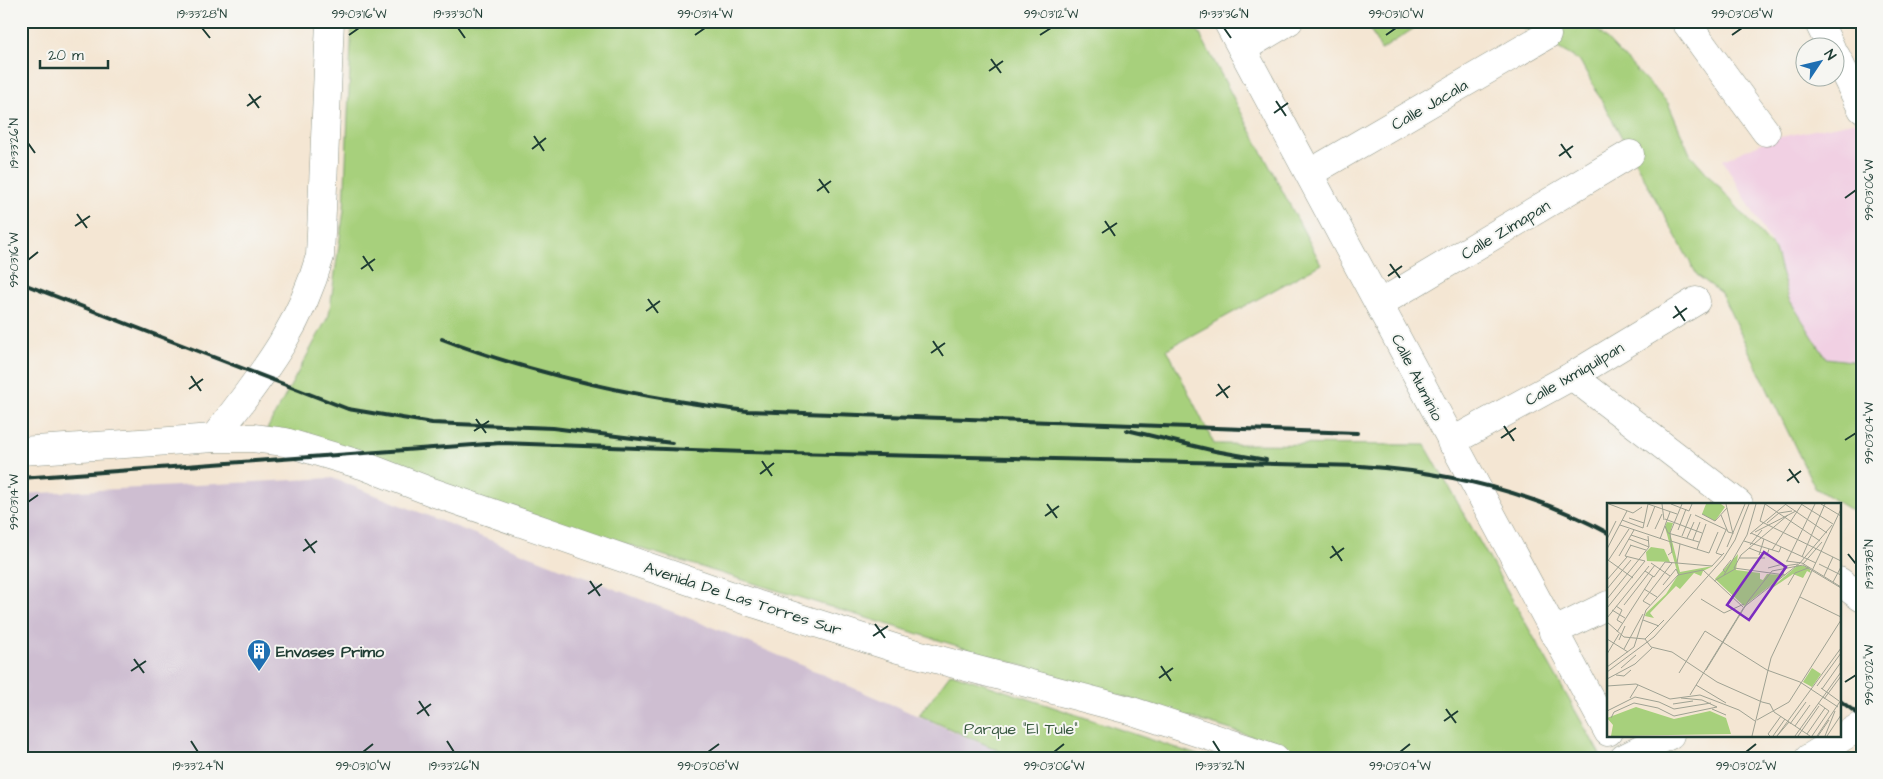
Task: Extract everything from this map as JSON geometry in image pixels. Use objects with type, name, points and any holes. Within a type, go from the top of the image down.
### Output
[{"type":"street","points":[[214,438],[283,344],[312,286],[320,256],[330,21]]},
{"type":"street","name":"Calle Aluminio","points":[[1227,21],[1310,173],[1552,632],[1607,730]]},
{"type":"street","points":[[1242,49],[1289,21]]},
{"type":"street","points":[[1685,21],[1766,132]]},
{"type":"street","points":[[1818,21],[1826,38]]},
{"type":"street","name":"Calle Jacala","points":[[1310,173],[1547,35]]},
{"type":"street","points":[[1846,76],[1862,109]]},
{"type":"street","name":"Calle Zimapan","points":[[1379,304],[1630,154]]},
{"type":"street","name":"Calle Ixmiquilpan","points":[[1451,442],[1572,376],[1696,301]]},
{"type":"street","points":[[1572,376],[1738,503]]},
{"type":"street","name":"Avenida De Las Torres Sur","points":[[21,451],[214,438],[253,438],[284,442],[319,451],[756,604],[898,649],[1129,710],[1275,758]]},
{"type":"street","points":[[1840,582],[1862,598]]},
{"type":"street","points":[[1552,632],[1607,605]]},
{"type":"street","points":[[1809,758],[1862,725]]},
{"type":"street","name":"Calle Aluminio","points":[[1610,736],[1623,758]]},
{"type":"street","points":[[1623,758],[1668,736]]},
{"type":"shaded area","points":[[1862,120],[1862,365],[1859,362],[1826,358],[1789,299],[1775,250],[1723,160],[1771,139]]},
{"type":"shaded area","points":[[332,478],[729,634],[1015,758],[21,758],[21,494]]},
{"type":"green space","points":[[352,21],[1193,21],[1321,264],[1167,349],[1214,444],[1425,445],[1602,758],[1322,758],[265,433],[329,315],[344,210]]},
{"type":"green space","points":[[1366,21],[1425,21],[1381,50]]},
{"type":"green space","points":[[1512,21],[1589,21],[1668,103],[1690,154],[1775,250],[1789,299],[1826,358],[1859,362],[1862,365],[1862,517],[1815,488],[1721,293],[1697,275],[1580,61]]},
{"type":"green space","name":"Parque \"El Tule\"","points":[[951,673],[1206,758],[1016,758],[919,715]]},
{"type":"railway","points":[[21,283],[348,409],[432,423],[553,428],[672,443]]},
{"type":"railway","points":[[442,339],[554,375],[630,393],[747,411],[1357,433]]},
{"type":"railway","points":[[1127,430],[1215,451],[1266,460]]},
{"type":"railway","points":[[21,478],[501,443],[746,452],[1361,466],[1425,473],[1488,486],[1549,506],[1579,518],[1607,532]]},
{"type":"railway","points":[[1840,701],[1862,717]]},
{"type":"place","name":"Envases Primo","points":[[259,672]]}]
